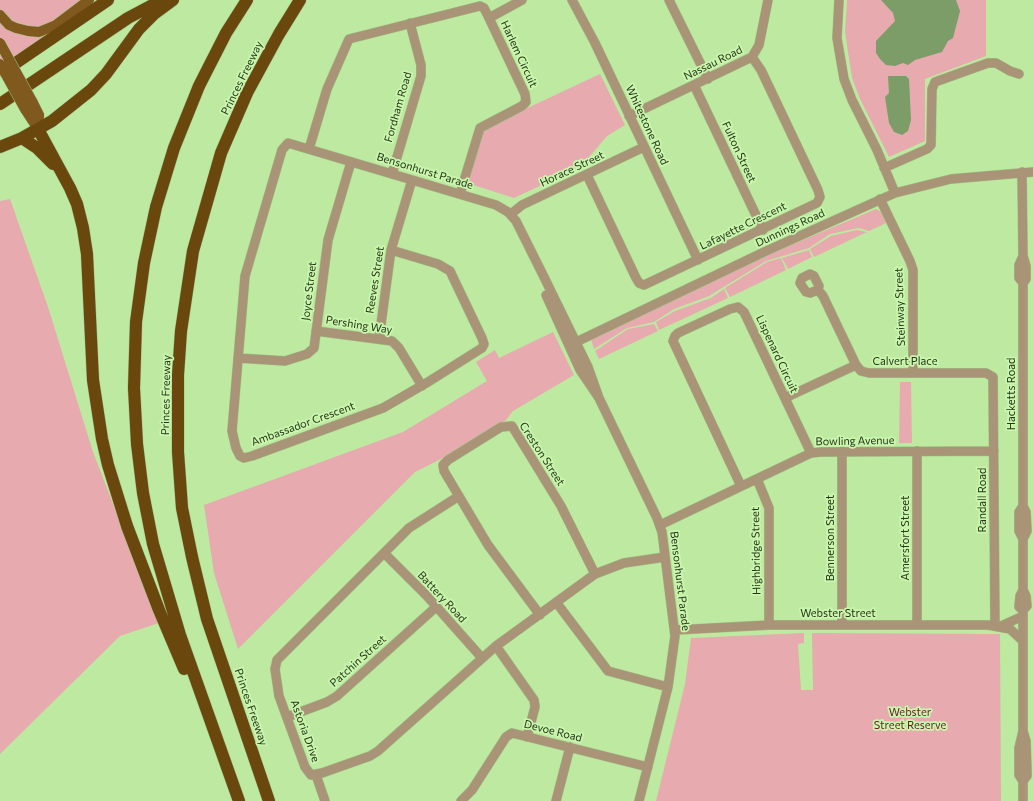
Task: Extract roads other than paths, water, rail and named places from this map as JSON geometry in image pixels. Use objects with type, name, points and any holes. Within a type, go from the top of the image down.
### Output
[{"type":"highway","points":[[0,74],[108,0]]},
{"type":"highway","points":[[0,104],[133,15],[162,0]]},
{"type":"highway","points":[[0,147],[22,138],[59,116],[91,90],[106,74],[139,29],[154,14],[173,0]]},
{"type":"highway","points":[[239,801],[180,635],[154,544],[143,493],[137,444],[134,388],[136,322],[144,262],[156,207],[174,148],[199,86],[226,33],[247,0]]},
{"type":"highway","name":"Princes Freeway","points":[[269,801],[207,619],[192,557],[182,508],[178,452],[178,375],[181,331],[193,251],[222,153],[247,93],[278,34],[300,0]]},
{"type":"highway","points":[[38,129],[77,204],[87,254],[93,380],[102,439],[112,478],[127,526],[159,610],[220,748]]},
{"type":"highway","points":[[22,138],[37,148],[61,172]]},
{"type":"main road","points":[[0,15],[6,22],[16,28],[34,32],[51,28],[89,0]]},
{"type":"main road","points":[[0,43],[29,106]]},
{"type":"main road","points":[[0,64],[29,106],[38,115],[38,129]]},
{"type":"street","points":[[489,18],[522,0]]},
{"type":"street","name":"Whitestone Road","points":[[572,0],[590,34],[698,260]]},
{"type":"street","points":[[669,0],[708,79]]},
{"type":"street","name":"Nassau Road","points":[[629,116],[752,57],[759,45],[768,0]]},
{"type":"street","points":[[839,0],[837,38],[842,73],[852,100],[898,193]]},
{"type":"street","name":"Harlem Circuit","points":[[309,149],[327,89],[347,41],[354,37],[480,6],[484,8],[489,18],[525,94],[526,102],[522,106],[480,128],[460,194]]},
{"type":"street","name":"Fordham Road","points":[[392,174],[421,76],[421,65],[410,23]]},
{"type":"street","name":"Lafayette Crescent","points":[[587,175],[639,283],[644,285],[814,205],[819,201],[820,197],[818,190],[761,70],[752,57]]},
{"type":"street","points":[[886,167],[928,149],[931,145],[932,89],[935,82],[990,62],[999,64],[1010,72],[1018,74]]},
{"type":"street","name":"Fulton Street","points":[[694,85],[762,230]]},
{"type":"street","name":"Bensonhurst Parade","points":[[286,144],[309,149],[460,194],[501,207],[511,214],[572,344],[580,370],[599,398],[660,525],[675,630],[668,687],[639,801]]},
{"type":"street","name":"Ambassador Crescent","points":[[286,144],[282,150],[247,269],[232,431],[238,454],[244,458],[383,408],[422,386],[482,348],[483,342],[450,271],[438,264],[391,250]]},
{"type":"street","name":"Horace Street","points":[[511,214],[522,205],[644,148]]},
{"type":"street","name":"Joyce Street","points":[[238,358],[279,361],[291,360],[312,350],[316,331],[328,240],[351,162]]},
{"type":"street","name":"Hacketts Road","points":[[1022,172],[1023,256],[1019,265],[1019,278],[1023,283],[1023,506],[1026,512],[1023,590],[1020,596],[1019,607],[1024,611],[1023,731],[1030,769],[1023,781]]},
{"type":"street","name":"Dunnings Road","points":[[572,344],[880,199],[952,179],[1033,172]]},
{"type":"street","name":"Reeves Street","points":[[379,339],[391,250],[412,180]]},
{"type":"street","name":"Steinway Street","points":[[880,199],[913,270],[913,373]]},
{"type":"street","points":[[1023,283],[1033,283]]},
{"type":"street","name":"Calvert Place","points":[[818,290],[823,296],[856,364],[859,369],[866,373],[986,373],[992,376]]},
{"type":"street","name":"Lispenard Circuit","points":[[741,486],[675,348],[673,338],[678,333],[730,309],[740,308],[744,312],[811,453]]},
{"type":"street","name":"Pershing Way","points":[[316,331],[392,341],[397,344],[422,386]]},
{"type":"street","points":[[785,398],[856,364]]},
{"type":"street","name":"Randall Road","points":[[992,376],[994,381],[998,626]]},
{"type":"street","name":"Creston Street","points":[[540,615],[488,545],[444,472],[444,463],[501,427],[512,426],[561,506],[595,574]]},
{"type":"street","name":"Amersfort Street","points":[[917,451],[917,625]]},
{"type":"street","name":"Bowling Avenue","points":[[660,525],[811,453],[994,451]]},
{"type":"street","name":"Bennerson Street","points":[[842,452],[842,625]]},
{"type":"street","name":"Highbridge Street","points":[[757,479],[769,508],[768,625]]},
{"type":"street","name":"Astoria Drive","points":[[459,496],[419,520],[277,660],[275,669],[278,691],[307,771],[311,775],[316,775],[370,756],[378,751],[496,646],[595,574],[617,564],[665,557]]},
{"type":"street","points":[[1025,533],[1033,539]]},
{"type":"street","name":"Battery Road","points":[[384,553],[482,658]]},
{"type":"street","points":[[556,602],[608,671],[668,687]]},
{"type":"street","name":"Patchin Street","points":[[287,717],[327,702],[336,696],[436,607]]},
{"type":"street","name":"Webster Street","points":[[998,626],[1024,611]]},
{"type":"street","name":"Webster Street","points":[[675,630],[768,625],[998,626],[1010,628],[1023,641]]},
{"type":"street","points":[[496,646],[534,700],[535,707],[527,737]]},
{"type":"street","name":"Hacketts Road","points":[[1023,731],[1019,741],[1019,775],[1023,781],[1023,801]]},
{"type":"street","name":"Devoe Road","points":[[461,801],[472,790],[506,737],[512,733],[648,767]]},
{"type":"street","points":[[1026,741],[1033,758]]},
{"type":"street","points":[[556,801],[570,747]]},
{"type":"street","points":[[316,775],[324,801]]},
{"type":"park label","name":"Webster Street Reserve","points":[[910,718]]}]
